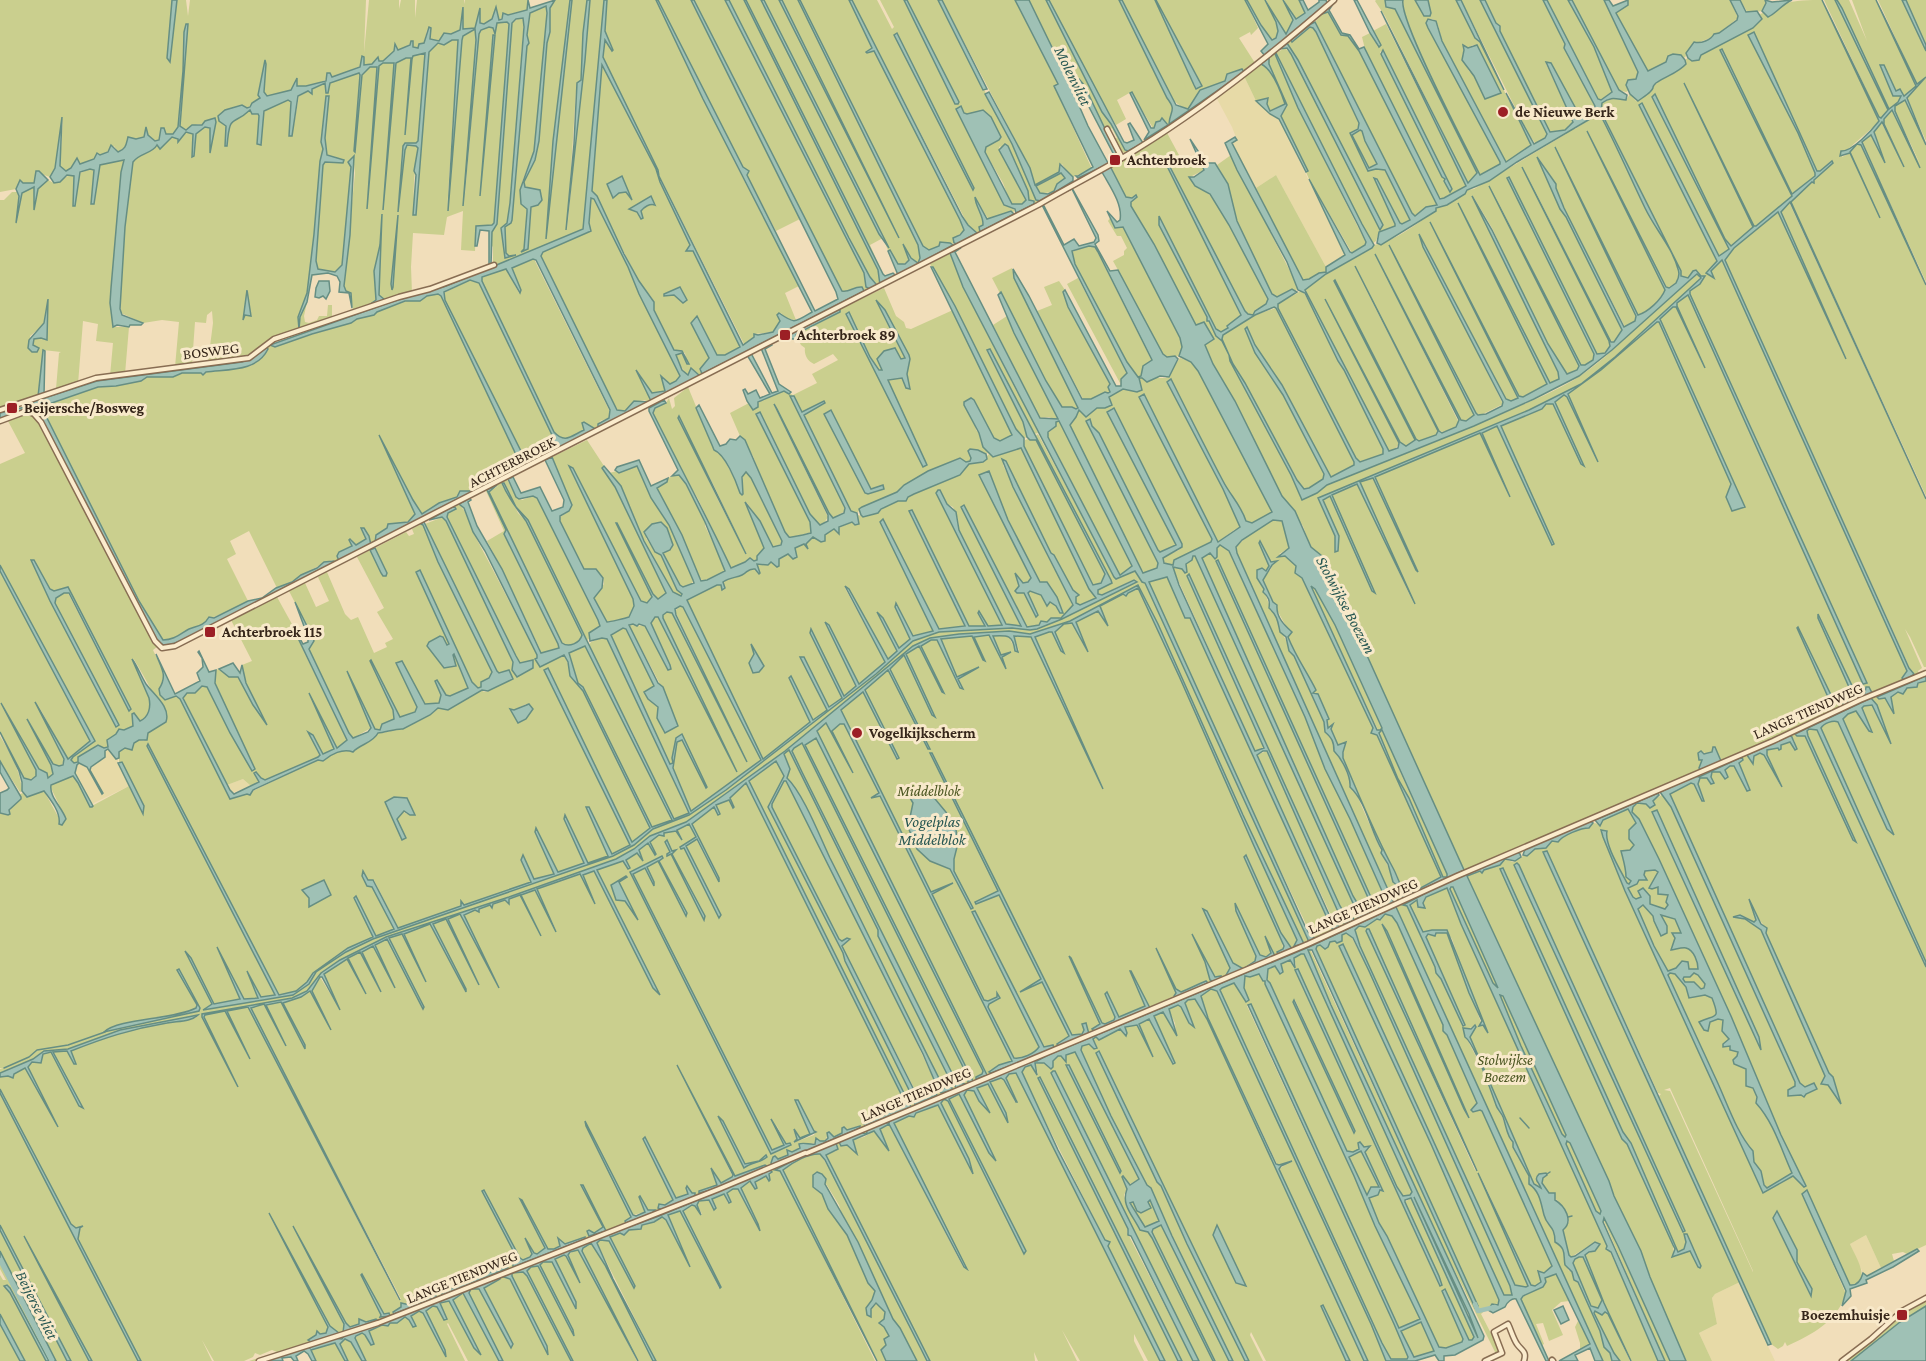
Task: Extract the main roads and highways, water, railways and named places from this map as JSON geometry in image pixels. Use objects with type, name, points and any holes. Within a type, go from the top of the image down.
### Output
[{"type":"water","points":[[172,0],[177,0],[170,62],[167,58]]},
{"type":"water","points":[[528,0],[530,8],[555,0],[550,8],[550,32],[547,43],[539,141],[535,160],[524,182],[525,187],[540,190],[542,200],[538,205],[531,207],[528,249],[521,252],[524,249],[527,209],[521,204],[520,190],[534,151],[546,6],[530,13],[512,220],[505,227],[506,253],[509,256],[516,255],[505,258],[501,228],[507,223],[510,203],[523,18],[516,19],[512,23],[497,224],[492,232],[491,265],[489,264],[489,231],[480,230],[477,246],[475,246],[476,226],[494,223],[509,24],[507,22],[497,23],[495,34],[493,28],[489,27],[481,30],[479,34],[463,206],[475,29],[463,36],[462,40],[448,211],[458,40],[452,40],[444,45],[438,43],[429,52],[416,215],[413,215],[416,175],[414,171],[418,148],[416,146],[407,145],[405,150],[398,212],[403,146],[405,143],[418,141],[425,53],[413,56],[412,59],[405,135],[411,58],[396,63],[383,210],[394,63],[383,63],[379,66],[367,209],[377,67],[370,67],[362,75],[355,152],[359,73],[330,83],[328,93],[326,93],[325,83],[312,89],[312,94],[308,91],[298,96],[292,136],[289,136],[291,102],[288,100],[264,111],[261,145],[257,144],[259,116],[252,114],[250,110],[231,124],[227,146],[225,146],[226,126],[219,121],[218,116],[225,110],[242,105],[250,107],[260,98],[258,95],[265,60],[264,92],[267,96],[291,90],[297,78],[297,86],[306,86],[326,81],[327,73],[330,73],[332,77],[360,67],[362,56],[364,65],[372,64],[378,57],[379,61],[383,61],[394,51],[395,44],[398,50],[410,45],[413,41],[413,47],[418,48],[419,44],[424,43],[429,27],[431,28],[430,39],[439,41],[444,33],[451,34],[460,30],[463,7],[463,29],[475,28],[480,8],[480,23],[484,24],[492,19],[496,7],[499,20],[502,19],[503,13],[508,15],[527,10]]},
{"type":"water","points":[[570,0],[572,0],[546,239],[553,141]]},
{"type":"water","points":[[587,0],[590,0],[585,60],[566,230],[577,83],[581,80]]},
{"type":"water","points":[[604,0],[607,0],[605,31],[613,50],[605,40],[603,57],[743,345],[754,337],[754,334],[773,332],[780,321],[777,315],[779,313],[795,321],[812,312],[703,99],[656,0],[743,167],[749,171],[747,175],[815,311],[838,299],[836,292],[691,0],[694,0],[842,291],[862,287],[864,291],[702,374],[700,369],[709,358],[691,323],[697,316],[717,355],[725,355],[740,347],[693,251],[686,251],[690,245],[660,182],[656,169],[602,65],[592,191],[597,196],[639,281],[654,302],[654,310],[674,350],[682,351],[689,364],[682,353],[676,355],[682,370],[688,375],[691,368],[700,376],[651,401],[636,370],[652,393],[665,391],[661,376],[670,384],[680,376],[594,199],[591,198],[589,223],[591,231],[543,252],[541,256],[617,410],[625,411],[634,401],[650,402],[598,429],[598,424],[609,418],[610,410],[536,260],[533,259],[512,268],[521,290],[520,293],[506,269],[482,277],[554,432],[562,438],[568,438],[584,430],[582,423],[584,422],[597,430],[553,452],[552,435],[479,283],[470,280],[444,292],[445,300],[521,451],[530,453],[543,447],[552,453],[375,543],[376,535],[387,528],[388,524],[408,522],[415,514],[379,435],[422,514],[439,503],[457,497],[460,491],[471,491],[477,484],[475,477],[478,475],[482,480],[491,479],[503,470],[512,468],[518,459],[441,296],[438,294],[427,296],[420,301],[405,301],[351,323],[275,347],[270,345],[391,302],[446,286],[583,229]]},
{"type":"water","points":[[725,0],[729,0],[849,238],[876,284],[870,289],[866,287],[864,273]]},
{"type":"water","points":[[744,0],[883,274],[885,276],[893,273],[895,275],[880,285],[878,270]]},
{"type":"water","points":[[761,0],[764,0],[889,248],[879,234]]},
{"type":"water","points":[[779,0],[782,0],[899,238]]},
{"type":"water","points":[[798,0],[923,246],[929,250],[939,246],[940,242],[953,245],[898,275],[888,251],[890,250],[898,264],[905,264],[909,260],[903,244],[911,258],[918,263],[920,258],[918,245]]},
{"type":"water","points":[[849,0],[852,0],[962,216],[977,233],[957,244],[954,243],[953,238],[964,230],[960,220],[874,51],[866,52],[872,48]]},
{"type":"water","points":[[904,0],[907,0],[958,104],[955,104]]},
{"type":"water","points":[[938,0],[942,0],[987,89],[983,90]]},
{"type":"water","points":[[1015,0],[1029,0],[1066,76],[1079,79],[1084,85],[1119,158],[1112,161],[1115,157],[1077,84],[1070,85],[1107,164],[1126,197],[1132,198],[1136,195],[1131,206],[1154,244],[1196,325],[1204,322],[1214,339],[1205,345],[1213,364],[1235,401],[1282,496],[1295,511],[1311,547],[1322,556],[1464,870],[1456,874],[1517,852],[1520,854],[1521,857],[1515,861],[1505,859],[1500,865],[1484,870],[1482,873],[1480,871],[1467,876],[1641,1251],[1686,1361],[1670,1361],[1604,1218],[1603,1222],[1665,1361],[1658,1361],[1611,1252],[1606,1249],[1607,1246],[1461,924],[1447,888],[1426,897],[1423,903],[1425,908],[1418,907],[1417,900],[1410,905],[1423,932],[1447,930],[1488,1033],[1483,1025],[1479,1026],[1482,1021],[1447,933],[1436,933],[1435,936],[1428,934],[1426,937],[1465,1025],[1463,1026],[1436,973],[1407,906],[1403,905],[1451,880],[1447,878],[1401,899],[1400,889],[1393,882],[1388,864],[1381,853],[1382,850],[1364,809],[1356,793],[1350,787],[1345,768],[1334,751],[1332,740],[1325,732],[1324,722],[1294,656],[1289,651],[1286,637],[1280,632],[1276,617],[1269,608],[1269,599],[1257,578],[1257,570],[1262,568],[1266,571],[1269,566],[1260,541],[1271,562],[1277,561],[1263,580],[1273,602],[1277,605],[1279,617],[1292,632],[1288,637],[1316,690],[1313,693],[1318,694],[1329,719],[1327,720],[1328,728],[1333,724],[1331,729],[1338,745],[1346,742],[1343,758],[1404,893],[1406,896],[1441,877],[1377,735],[1371,733],[1373,728],[1302,578],[1295,573],[1296,566],[1285,556],[1278,557],[1289,548],[1282,521],[1273,520],[1242,540],[1236,547],[1237,553],[1394,903],[1374,911],[1216,561],[1218,560],[1375,906],[1378,907],[1386,900],[1325,769],[1305,717],[1229,551],[1220,545],[1217,548],[1215,559],[1210,553],[1202,558],[1353,896],[1362,911],[1370,911],[1370,914],[1360,919],[1357,917],[1357,912],[1195,556],[1186,564],[1187,572],[1185,573],[1182,569],[1173,567],[1179,585],[1255,751],[1264,748],[1187,576],[1189,574],[1340,906],[1348,919],[1353,918],[1355,921],[1343,923],[1267,751],[1263,751],[1257,755],[1332,921],[1340,927],[1333,931],[1190,618],[1185,618],[1167,577],[1149,582],[1305,926],[1310,935],[1315,938],[1309,942],[1145,583],[1135,571],[1116,579],[1114,577],[963,287],[950,253],[961,248],[955,252],[1040,418],[1058,419],[1014,333],[998,295],[1001,292],[1046,381],[1062,407],[1078,408],[1014,278],[1013,269],[1082,399],[1091,399],[1110,392],[1108,387],[1110,384],[1068,307],[1063,292],[1065,290],[1116,386],[1121,386],[1121,379],[1127,373],[1042,205],[1064,245],[1074,239],[1079,246],[1094,242],[1096,238],[1072,189],[1062,193],[1072,188],[1098,235],[1099,241],[1095,244],[1110,271],[1118,270],[1163,354],[1167,357],[1175,356],[1178,359],[1169,377],[1160,376],[1147,382],[1139,378],[1142,390],[1137,392],[1123,389],[1109,397],[1112,405],[1097,408],[1086,417],[1079,410],[1070,425],[1143,573],[1157,568],[1158,563],[1086,421],[1090,419],[1158,550],[1160,552],[1176,545],[1107,412],[1114,408],[1182,544],[1182,547],[1163,558],[1164,563],[1173,565],[1174,560],[1211,542],[1212,539],[1139,397],[1144,394],[1218,542],[1240,527],[1223,489],[1167,382],[1171,379],[1246,521],[1252,523],[1272,512],[1198,371],[1191,362],[1179,356],[1182,347],[1180,338],[1123,227],[1115,228],[1107,211],[1117,222],[1120,220],[1119,208],[1115,195],[1102,172],[1104,170],[1102,167],[1078,178],[1076,176],[1093,167],[1054,86],[1058,84]],"holes":[[[1089,246],[1095,247],[1098,252],[1152,360],[1143,366],[1141,376],[1138,377],[1127,362],[1075,264],[1072,251]],[[1059,421],[1132,566],[1120,575],[1048,437],[1048,432],[1056,426],[1056,422]],[[1311,586],[1315,589],[1335,625],[1382,728],[1377,730]],[[1382,730],[1447,877],[1443,877],[1409,798],[1398,779],[1379,733]],[[1451,887],[1453,887],[1498,988],[1493,983],[1450,889]],[[1500,995],[1503,996],[1565,1137],[1521,1046]],[[1567,1141],[1570,1143],[1601,1211],[1600,1214],[1596,1211],[1566,1144]]]},
{"type":"water","points":[[1046,0],[1049,0],[1124,142],[1134,140],[1128,124],[1130,123],[1143,143],[1128,151],[1125,150],[1102,112]]},
{"type":"water","points":[[1119,0],[1122,0],[1176,105],[1188,109],[1200,90],[1225,81],[1227,74],[1242,69],[1244,72],[1169,124],[1172,106]]},
{"type":"water","points":[[1156,0],[1202,86],[1196,89]]},
{"type":"water","points":[[1245,0],[1272,40],[1276,38],[1278,31],[1265,0],[1286,34],[1293,20],[1283,0],[1296,19],[1305,13],[1299,0],[1303,0],[1308,10],[1319,0],[1326,0],[1327,3],[1265,56],[1261,51],[1268,44]]},
{"type":"water","points":[[1354,0],[1357,0],[1381,45],[1379,47],[1370,33]]},
{"type":"water","points":[[1385,0],[1403,0],[1404,12],[1422,57],[1480,175],[1500,162],[1428,28],[1426,23],[1428,19],[1436,21],[1442,41],[1506,162],[1531,145],[1506,93],[1534,144],[1545,138],[1547,134],[1480,0],[1485,0],[1496,23],[1500,26],[1500,31],[1550,132],[1565,130],[1573,122],[1546,62],[1551,63],[1581,118],[1594,110],[1595,106],[1564,48],[1565,44],[1543,0],[1547,0],[1598,99],[1601,100],[1612,92],[1594,47],[1568,0],[1572,0],[1619,90],[1627,95],[1626,100],[1608,99],[1602,103],[1601,112],[1595,116],[1489,181],[1467,190],[1465,194],[1447,205],[1436,208],[1436,211],[1381,245],[1377,243],[1379,232],[1395,224],[1374,178],[1377,179],[1400,223],[1410,220],[1385,170],[1368,171],[1350,133],[1358,129],[1359,123],[1316,32],[1310,27],[1292,42],[1291,40],[1311,24],[1315,22],[1412,213],[1415,216],[1426,207],[1437,205],[1359,51],[1348,36],[1341,35],[1328,12],[1322,14],[1333,4],[1329,10],[1342,33],[1350,35],[1359,49],[1364,47],[1440,199],[1466,186],[1381,11],[1468,183],[1477,173],[1395,9],[1386,7]],"holes":[[[1362,131],[1377,164],[1369,168],[1352,135]]]},
{"type":"water","points":[[1415,0],[1428,0],[1430,16],[1424,16]]},
{"type":"water","points":[[1456,0],[1461,0],[1504,90],[1480,42],[1475,38]]},
{"type":"water","points":[[1604,0],[1609,0],[1613,6],[1628,0],[1628,5],[1616,13],[1648,71],[1666,62],[1668,56],[1673,54],[1681,55],[1685,60],[1686,64],[1683,67],[1656,83],[1650,92],[1638,101],[1630,94],[1626,85],[1628,80],[1636,79],[1638,72]]},
{"type":"water","points":[[1730,0],[1740,0],[1746,12],[1757,11],[1762,19],[1753,28],[1701,55],[1699,60],[1692,61],[1686,53],[1694,42],[1708,40],[1737,20],[1738,16]]},
{"type":"water","points":[[1765,0],[1772,2],[1792,0],[1768,17],[1762,11]]},
{"type":"water","points":[[1822,0],[1879,117],[1881,118],[1888,110],[1835,0],[1842,8],[1889,109],[1898,102],[1901,96],[1893,96],[1880,65],[1884,65],[1896,91],[1900,89],[1904,96],[1916,86],[1876,0],[1917,84],[1926,77],[1907,98],[1926,145],[1905,100],[1895,106],[1895,111],[1920,168],[1892,110],[1884,119],[1884,124],[1904,167],[1882,122],[1874,132],[1885,163],[1871,135],[1862,142],[1926,285],[1861,145],[1857,144],[1850,152],[1880,218],[1850,153],[1840,156],[1841,151],[1851,148],[1879,121]]},
{"type":"water","points":[[1902,0],[1906,0],[1926,45],[1926,51]]},
{"type":"water","points":[[186,24],[188,24],[180,126],[186,130],[192,125],[202,125],[205,121],[215,118],[210,153],[210,128],[205,127],[196,134],[192,157],[193,134],[186,132],[178,142],[178,139],[172,137],[160,149],[157,145],[133,162],[125,227],[120,309],[122,315],[143,323],[129,327],[117,325],[113,327],[110,303],[121,172],[124,160],[100,165],[94,204],[91,204],[94,170],[80,172],[75,206],[73,206],[74,176],[67,175],[60,182],[54,183],[50,177],[55,168],[62,117],[60,166],[66,171],[71,168],[77,158],[80,164],[94,159],[97,153],[100,155],[108,152],[111,145],[118,152],[123,150],[128,137],[136,139],[144,137],[146,127],[148,135],[155,141],[159,140],[161,128],[164,128],[166,134],[173,134],[178,127]]},
{"type":"water","points":[[1754,32],[1817,171],[1832,161],[1833,163],[1791,202],[1926,499],[1790,202],[1781,212],[1846,359],[1778,212],[1734,248],[1725,260],[1909,668],[1914,674],[1904,681],[1902,678],[1907,671],[1722,260],[1711,271],[1714,278],[1706,273],[1717,261],[1639,105],[1642,103],[1719,256],[1729,249],[1652,97],[1655,94],[1725,239],[1731,246],[1753,227],[1684,83],[1754,226],[1792,196],[1720,50],[1722,49],[1792,194],[1815,176],[1798,133],[1748,35]]},
{"type":"water","points":[[897,33],[974,188],[973,190],[894,35]]},
{"type":"water","points":[[493,35],[495,35],[480,196]]},
{"type":"water","points":[[1287,43],[1383,225],[1380,230],[1291,54],[1287,48],[1280,49]]},
{"type":"water","points":[[1463,45],[1468,48],[1477,45],[1501,93],[1485,99],[1474,76],[1462,60]]},
{"type":"water","points":[[1383,50],[1452,189],[1450,192],[1381,54]]},
{"type":"water","points":[[1275,54],[1374,245],[1326,274],[1305,290],[1389,451],[1398,448],[1399,443],[1325,299],[1400,442],[1406,446],[1415,440],[1335,280],[1416,439],[1419,441],[1436,435],[1438,431],[1355,266],[1439,431],[1442,433],[1456,427],[1459,420],[1375,254],[1461,420],[1466,421],[1474,415],[1389,245],[1476,413],[1486,414],[1502,406],[1503,402],[1423,247],[1419,234],[1506,399],[1511,401],[1518,398],[1430,222],[1519,396],[1523,397],[1547,384],[1458,203],[1550,383],[1559,379],[1558,372],[1472,196],[1492,230],[1548,344],[1567,374],[1577,370],[1579,366],[1489,186],[1581,365],[1593,360],[1594,354],[1507,178],[1509,177],[1597,354],[1605,353],[1610,346],[1609,341],[1522,167],[1611,342],[1614,342],[1622,330],[1560,209],[1537,157],[1556,184],[1564,208],[1624,327],[1635,321],[1636,316],[1555,147],[1638,315],[1654,305],[1665,290],[1587,131],[1666,287],[1669,288],[1676,283],[1679,271],[1675,261],[1645,208],[1604,118],[1681,271],[1681,276],[1688,278],[1696,270],[1701,276],[1705,276],[1700,284],[1690,291],[1690,294],[1867,683],[1863,684],[1688,295],[1677,303],[1677,306],[1705,368],[1676,307],[1660,319],[1745,507],[1732,511],[1726,497],[1731,484],[1659,322],[1657,322],[1601,370],[1568,394],[1598,462],[1564,395],[1555,402],[1584,466],[1553,404],[1546,404],[1542,409],[1501,426],[1554,544],[1552,545],[1497,426],[1482,433],[1510,497],[1480,433],[1375,477],[1418,572],[1373,478],[1360,482],[1415,604],[1357,484],[1332,495],[1375,593],[1372,591],[1330,496],[1323,500],[1339,536],[1338,551],[1335,552],[1335,536],[1318,498],[1529,410],[1581,384],[1615,357],[1701,278],[1697,274],[1612,350],[1579,376],[1474,426],[1327,485],[1302,500],[1230,361],[1222,341],[1207,321],[1159,225],[1159,216],[1216,329],[1221,332],[1228,328],[1227,326],[1241,315],[1168,168],[1170,167],[1245,311],[1253,315],[1266,304],[1268,299],[1229,225],[1210,194],[1195,186],[1189,177],[1194,177],[1204,170],[1190,139],[1206,163],[1215,163],[1228,184],[1237,221],[1272,294],[1277,297],[1292,289],[1297,292],[1278,304],[1278,308],[1356,458],[1360,462],[1383,454],[1383,449],[1305,293],[1298,290],[1287,262],[1237,170],[1225,143],[1235,137],[1237,140],[1232,143],[1303,280],[1326,272],[1326,267],[1345,255],[1309,179],[1350,252],[1365,245],[1366,242],[1358,225],[1298,108]],"holes":[[[1276,308],[1354,462],[1354,465],[1331,477],[1282,385],[1255,345],[1247,327],[1245,329],[1255,353],[1283,395],[1324,474],[1323,479],[1304,489],[1233,364],[1222,339],[1223,335],[1255,315]]]},
{"type":"water","points":[[1269,58],[1269,64],[1287,105],[1281,116],[1308,171],[1306,172],[1279,119],[1256,101],[1268,98],[1267,104],[1270,111],[1285,104],[1279,87],[1261,64]]},
{"type":"water","points":[[989,92],[1030,168],[1035,185],[1059,172],[1060,164],[1073,177],[1073,181],[1041,201],[1036,200],[1012,144],[985,94]],"holes":[[[1061,173],[1065,178],[1057,184],[1054,191],[1048,194],[1040,193],[1036,186]]]},
{"type":"water","points":[[1132,92],[1151,128],[1154,128],[1156,122],[1162,118],[1168,125],[1144,140],[1149,132],[1130,93]]},
{"type":"water","points":[[326,96],[329,96],[325,138],[327,155],[344,160],[343,163],[325,162],[323,165],[316,261],[318,269],[335,272],[342,265],[351,167],[348,162],[354,156],[350,235],[344,286],[346,291],[351,293],[352,308],[349,293],[339,292],[340,282],[337,276],[328,273],[312,275],[307,302],[300,317],[299,329],[298,317],[307,293],[314,234]]},
{"type":"water","points":[[961,106],[964,113],[983,110],[991,117],[1001,137],[986,147],[985,152],[1012,204],[1022,204],[1026,200],[999,150],[1005,144],[1008,146],[1028,191],[1029,200],[1034,201],[1034,204],[1016,213],[1015,209],[1004,205],[956,109]]},
{"type":"water","points":[[36,171],[48,180],[38,189],[34,210],[34,187],[22,193],[16,223],[19,196],[16,189],[20,180],[23,183],[34,183]]},
{"type":"water","points":[[622,176],[632,200],[626,192],[619,193],[613,198],[607,184]]},
{"type":"water","points":[[651,196],[655,205],[649,205],[641,211],[643,218],[641,219],[637,212],[629,209]]},
{"type":"water","points":[[975,197],[987,219],[1011,211],[1014,214],[980,232],[979,227],[983,225],[983,222]]},
{"type":"water","points":[[382,214],[379,295],[385,300],[366,307],[376,300],[374,271],[380,245]]},
{"type":"water","points":[[398,215],[393,287],[392,290],[391,284]]},
{"type":"water","points":[[931,267],[955,306],[1016,429],[1024,438],[1024,446],[1093,585],[1101,583],[1105,574],[1036,440],[1030,440],[1027,437],[1023,422],[987,350],[990,349],[1111,580],[1112,583],[1098,590],[1098,594],[1102,595],[1134,580],[1137,582],[1062,619],[1037,629],[939,632],[913,641],[876,674],[726,790],[689,815],[653,829],[634,845],[613,856],[373,939],[346,952],[316,972],[309,984],[293,995],[203,1010],[212,1004],[185,951],[191,958],[214,1004],[240,999],[217,947],[244,999],[258,998],[247,971],[261,997],[275,995],[148,744],[279,995],[296,991],[307,982],[313,973],[348,948],[373,937],[354,898],[356,896],[376,936],[394,929],[372,887],[367,886],[362,876],[363,871],[368,880],[373,880],[398,928],[461,906],[461,901],[464,905],[531,882],[521,860],[523,855],[534,879],[554,874],[535,832],[536,828],[558,872],[584,863],[564,819],[565,815],[588,863],[608,856],[586,807],[589,807],[612,854],[630,845],[544,670],[548,668],[632,842],[650,828],[583,691],[570,676],[568,662],[564,655],[540,667],[535,659],[537,655],[485,551],[473,532],[464,508],[459,504],[470,498],[468,502],[477,526],[502,569],[541,653],[559,648],[504,534],[506,530],[487,490],[497,485],[489,492],[562,643],[574,644],[582,635],[526,521],[513,503],[507,494],[502,483],[504,483],[516,507],[528,520],[674,819],[689,813],[607,639],[590,641],[589,633],[600,626],[598,620],[537,498],[533,496],[519,499],[508,479],[513,477],[521,493],[540,487],[552,511],[563,507],[564,500],[545,460],[552,457],[572,505],[569,511],[560,516],[560,521],[584,569],[596,569],[603,578],[602,588],[594,598],[607,622],[622,619],[629,617],[634,606],[633,599],[569,466],[573,468],[641,601],[647,603],[652,597],[616,523],[653,594],[658,599],[666,593],[615,487],[602,468],[604,466],[621,486],[644,541],[673,592],[681,596],[661,555],[655,552],[644,532],[652,524],[661,522],[667,528],[673,545],[670,550],[663,553],[683,587],[694,583],[669,525],[651,498],[637,466],[619,473],[615,470],[617,467],[639,460],[651,486],[668,478],[667,482],[657,488],[682,535],[701,581],[725,571],[686,484],[679,475],[672,476],[678,470],[649,408],[664,400],[666,403],[655,408],[653,413],[731,568],[750,558],[757,560],[757,556],[764,548],[745,502],[760,521],[773,547],[781,545],[782,541],[746,472],[742,477],[743,494],[740,493],[726,462],[714,450],[696,408],[699,405],[720,446],[740,436],[745,440],[785,532],[791,537],[811,533],[810,522],[756,414],[760,412],[810,514],[820,525],[828,521],[828,515],[774,404],[833,518],[844,513],[845,508],[790,396],[794,396],[802,412],[824,401],[825,403],[804,415],[851,511],[857,513],[859,524],[855,525],[852,522],[839,527],[839,534],[834,529],[825,535],[825,541],[821,542],[813,537],[806,544],[808,549],[804,544],[795,548],[797,557],[793,559],[788,554],[779,559],[777,567],[771,562],[768,565],[757,564],[759,574],[755,569],[751,569],[723,582],[725,588],[722,590],[721,585],[717,585],[687,600],[763,759],[810,722],[789,678],[791,676],[813,720],[827,710],[800,657],[804,657],[829,707],[842,698],[810,633],[811,629],[844,696],[856,686],[825,622],[829,625],[859,684],[885,662],[845,586],[849,589],[888,659],[897,651],[877,612],[883,618],[899,648],[910,639],[895,607],[896,603],[913,636],[933,631],[880,522],[883,519],[939,629],[965,626],[909,511],[912,510],[969,626],[985,626],[979,611],[988,626],[1002,625],[936,493],[938,490],[947,504],[956,512],[959,530],[1006,624],[1021,626],[961,507],[964,505],[1027,627],[1039,625],[1041,621],[1047,622],[1051,618],[1061,618],[1073,605],[1013,487],[1002,459],[1006,461],[1051,553],[1073,590],[1079,595],[1076,597],[1076,603],[1080,605],[1096,598],[1089,589],[1021,448],[993,457],[983,447],[964,402],[971,398],[974,400],[994,438],[1000,441],[1012,435]],"holes":[[[683,607],[761,760],[691,811],[673,768],[677,742],[682,740],[707,787],[682,734],[676,738],[673,763],[670,764],[611,635],[623,628],[626,629],[654,686],[644,692],[648,699],[658,707],[657,718],[665,733],[678,726],[663,687],[658,683],[629,625],[645,626],[668,670],[671,669],[670,665],[651,623],[655,617],[658,617],[737,772],[663,618],[667,612],[672,613],[747,762],[676,615],[675,609]],[[585,646],[672,820],[652,827],[583,687],[578,683],[569,653]]]},
{"type":"water","points":[[319,281],[329,281],[330,291],[326,299],[323,296],[315,297]]},
{"type":"water","points":[[680,287],[687,300],[683,303],[674,295],[664,296],[664,294]]},
{"type":"water","points":[[247,290],[251,316],[245,315],[243,320]]},
{"type":"water","points":[[48,299],[47,340],[34,339],[33,345],[39,348],[37,352],[32,352],[28,348],[29,340],[44,323]]},
{"type":"water","points":[[876,300],[885,310],[909,355],[907,374],[910,389],[906,388],[902,378],[888,380],[927,465],[923,467],[846,314],[849,312],[870,357],[879,370],[882,370],[877,359],[884,351],[895,348],[901,359],[905,358]]},
{"type":"water","points":[[840,309],[840,312],[798,333],[797,339],[792,339],[789,334]]},
{"type":"water","points":[[771,343],[772,345],[765,349],[779,384],[791,392],[789,394],[784,391],[758,402],[758,407],[753,410],[743,390],[745,389],[748,394],[756,390],[760,398],[770,394],[747,355],[753,353],[772,393],[778,391],[761,348]]},
{"type":"water","points":[[267,347],[263,356],[249,366],[206,372],[203,375],[201,373],[182,373],[173,377],[147,377],[141,381],[98,387],[43,406],[139,601],[163,640],[174,638],[200,625],[209,617],[214,618],[248,601],[262,598],[324,562],[334,561],[335,563],[181,641],[166,646],[155,638],[37,411],[29,407],[0,419],[0,413],[29,406],[35,401],[97,381],[242,362]]},
{"type":"water","points":[[43,350],[45,351],[44,395],[38,397]]},
{"type":"water","points":[[831,410],[871,489],[883,485],[884,489],[865,493],[824,414]]},
{"type":"water","points":[[679,416],[746,554],[678,418]]},
{"type":"water","points":[[970,449],[986,454],[987,459],[983,462],[969,464],[960,475],[914,494],[906,501],[898,501],[881,509],[878,513],[863,517],[861,515],[859,509],[862,507],[897,492],[904,485],[928,471],[960,458],[966,462],[970,461],[968,451]]},
{"type":"water","points":[[989,471],[1008,520],[1040,582],[1047,582],[1057,597],[1063,613],[1060,613],[1050,602],[1047,606],[1041,595],[1030,591],[1028,593],[1038,615],[1036,617],[1024,593],[1015,591],[1019,586],[1015,573],[1023,583],[1028,582],[1031,578],[979,475]]},
{"type":"water","points":[[454,506],[456,509],[448,513],[447,517],[516,656],[520,663],[533,660],[533,668],[517,677],[512,670],[513,662],[446,521],[442,517],[429,520]]},
{"type":"water","points":[[424,522],[497,671],[499,673],[509,670],[513,679],[488,691],[482,690],[448,710],[438,708],[430,715],[403,729],[378,733],[353,752],[337,752],[323,761],[318,760],[253,790],[250,795],[230,799],[180,699],[176,696],[165,700],[160,695],[159,689],[163,675],[156,654],[175,694],[200,681],[197,673],[203,667],[199,651],[209,672],[216,670],[215,683],[255,769],[252,771],[207,687],[202,686],[195,693],[187,693],[183,698],[234,794],[259,782],[254,773],[256,772],[265,780],[318,757],[320,755],[308,732],[313,735],[323,754],[334,749],[309,693],[337,748],[347,740],[298,638],[298,635],[303,644],[308,642],[295,602],[314,641],[309,649],[353,738],[368,732],[371,728],[347,671],[375,729],[380,730],[382,724],[394,719],[393,710],[371,660],[400,717],[415,712],[417,707],[396,663],[402,661],[425,704],[439,703],[441,695],[435,681],[437,680],[446,695],[450,696],[468,688],[454,654],[456,666],[444,668],[427,646],[429,642],[440,636],[447,645],[449,644],[416,572],[420,570],[472,682],[478,688],[481,687],[481,682],[489,678],[492,672],[438,562],[421,524]]},
{"type":"water","points":[[361,528],[364,528],[369,536],[371,545],[339,561],[337,556],[339,552],[352,546],[350,539],[356,545],[366,539]]},
{"type":"water","points":[[375,548],[387,573],[386,576],[381,573],[370,550]]},
{"type":"water","points":[[31,560],[34,560],[50,589],[54,591],[68,587],[131,709],[129,711],[69,593],[56,598],[55,603],[119,725],[116,727],[50,601]]},
{"type":"water","points":[[0,565],[95,741],[73,757],[71,760],[74,763],[78,762],[78,757],[98,745],[108,747],[107,740],[119,729],[124,730],[133,726],[132,714],[134,713],[140,721],[147,714],[149,698],[132,659],[146,684],[166,711],[166,722],[148,733],[147,740],[134,743],[132,750],[125,748],[119,752],[119,758],[116,759],[108,749],[105,751],[105,757],[91,767],[90,770],[102,794],[87,767],[79,763],[77,765],[75,773],[92,807],[73,776],[51,785],[52,794],[66,819],[62,825],[59,824],[55,807],[44,791],[27,797],[22,791],[19,771],[0,732],[24,778],[31,780],[36,776],[36,770],[1,703],[39,769],[47,773],[48,778],[53,774],[51,765],[27,719],[53,764],[63,765],[64,759],[35,702],[68,759],[90,741],[0,571]]},
{"type":"water","points":[[1138,585],[1304,944],[1294,946],[1297,940],[1138,588],[1126,596],[1123,594],[1100,606],[1108,626],[1098,611],[1076,622],[1088,652],[1072,623],[1064,624],[1055,632],[1064,653],[1052,632],[1035,637],[1103,789],[1031,637],[1014,636],[1018,652],[1015,651],[1009,637],[993,636],[1001,655],[1011,652],[1002,657],[1006,669],[989,635],[974,637],[985,661],[972,636],[941,639],[957,677],[979,667],[958,679],[963,689],[960,688],[937,640],[931,640],[921,646],[944,693],[919,646],[906,654],[935,717],[904,655],[890,669],[930,749],[888,670],[865,690],[899,758],[897,759],[863,692],[841,710],[931,892],[953,883],[932,894],[984,1000],[988,1001],[997,997],[997,993],[1000,998],[988,1007],[1014,1058],[1028,1056],[1039,1047],[972,912],[975,911],[1044,1047],[1053,1045],[1053,1049],[989,1072],[999,1065],[1012,1061],[880,796],[871,798],[879,793],[844,724],[840,724],[832,731],[853,773],[826,723],[817,731],[987,1075],[976,1079],[983,1071],[816,738],[805,745],[973,1081],[968,1083],[968,1077],[802,743],[792,751],[802,772],[955,1079],[965,1084],[956,1088],[952,1079],[949,1078],[789,750],[784,754],[790,769],[787,778],[805,804],[944,1088],[952,1086],[952,1090],[941,1093],[939,1091],[923,1054],[784,781],[772,807],[839,939],[842,941],[850,939],[842,946],[916,1094],[923,1098],[936,1092],[937,1095],[915,1105],[843,953],[768,807],[784,776],[776,761],[749,781],[911,1107],[865,1126],[864,1124],[872,1114],[875,1118],[885,1115],[883,1108],[891,1112],[905,1106],[904,1100],[746,783],[730,798],[733,808],[729,800],[716,805],[720,814],[718,815],[714,807],[692,824],[719,882],[697,839],[686,846],[721,915],[719,918],[684,848],[680,847],[696,837],[689,824],[677,830],[682,840],[676,831],[664,833],[664,836],[659,835],[650,842],[655,855],[648,843],[639,850],[643,861],[637,853],[626,860],[630,868],[628,869],[623,861],[597,870],[660,995],[653,988],[594,871],[583,875],[595,904],[580,874],[537,889],[556,932],[535,890],[521,895],[541,936],[520,895],[509,899],[509,904],[505,900],[493,904],[492,908],[490,905],[479,909],[479,912],[475,910],[464,915],[499,988],[460,914],[448,919],[479,985],[446,919],[433,924],[466,992],[430,924],[404,934],[426,982],[402,934],[389,938],[423,1009],[387,939],[375,945],[395,988],[373,946],[362,952],[381,992],[360,952],[348,958],[366,994],[347,959],[324,974],[340,1010],[320,977],[312,991],[331,1030],[310,991],[301,997],[283,1003],[305,1049],[281,1002],[266,1005],[286,1046],[264,1004],[251,1008],[400,1300],[248,1007],[227,1011],[250,1059],[225,1011],[204,1017],[238,1087],[202,1017],[202,1014],[292,998],[307,991],[321,973],[340,960],[386,937],[616,859],[634,849],[650,836],[686,822],[785,751],[913,646],[930,638],[1009,631],[1030,634],[1070,621]]},
{"type":"water","points":[[1818,614],[1856,694],[1865,693],[1866,687],[1869,687],[1872,693],[1843,706],[1843,703],[1853,696]]},
{"type":"water","points":[[1798,627],[1832,697],[1830,698],[1828,697]]},
{"type":"water","points":[[751,644],[764,666],[759,672],[753,673],[749,663],[754,654]]},
{"type":"water","points":[[233,663],[240,673],[242,665],[246,683],[267,725],[238,677],[229,677],[219,669]]},
{"type":"water","points":[[1926,676],[1926,681],[1918,683],[1917,687],[1907,688],[1903,694],[1898,692],[1891,697],[1894,714],[1885,698],[1877,697]]},
{"type":"water","points":[[1871,698],[1877,705],[1891,744],[1872,705],[1862,708],[1872,732],[1856,711],[1843,719],[1894,835],[1887,829],[1838,722],[1829,722],[1821,728],[1926,962],[1926,967],[1817,730],[1809,729],[1808,736],[1856,842],[1853,840],[1805,736],[1795,734]]},
{"type":"water","points":[[529,704],[533,709],[526,719],[518,723],[510,709],[514,710]]},
{"type":"water","points":[[1791,735],[1797,749],[1795,750],[1790,742],[1781,745],[1779,750],[1778,748],[1767,750],[1767,755],[1782,787],[1764,755],[1760,753],[1754,756],[1753,764],[1747,755]]},
{"type":"water","points":[[1713,747],[1721,761],[1700,770],[1702,760],[1699,760],[1698,753],[1712,752]]},
{"type":"water","points":[[930,753],[1072,1035],[1082,1034],[1084,1030],[1082,1024],[1086,1023],[1089,1034],[1058,1046],[1057,1044],[1069,1036],[1042,982],[1020,992],[1041,979],[999,895],[976,904],[975,902],[998,891]]},
{"type":"water","points":[[1742,757],[1743,760],[1739,763],[1750,790],[1747,791],[1734,766],[1730,766],[1725,770],[1728,777],[1725,779],[1720,772],[1712,772],[1711,777],[1714,783],[1711,784],[1707,778],[1700,778],[1698,784],[1704,801],[1694,784],[1691,783],[1670,794],[1800,1083],[1805,1087],[1814,1083],[1817,1089],[1804,1097],[1801,1095],[1788,1096],[1788,1090],[1795,1086],[1795,1082],[1671,807],[1660,792]]},
{"type":"water","points":[[0,761],[21,797],[9,810],[8,815],[0,813],[0,793],[9,788],[0,772]]},
{"type":"water","points":[[122,762],[144,806],[143,814],[118,763]]},
{"type":"water","name":"Vogelplas Middelblok","points":[[914,789],[918,793],[927,790],[955,823],[958,843],[954,871],[973,908],[971,909],[950,869],[930,861],[917,849],[908,827],[913,803],[910,798]]},
{"type":"water","points":[[1658,793],[1659,795],[1653,801],[1655,805],[1650,808],[1646,804],[1637,803],[1632,812],[1639,819],[1659,859],[1731,1016],[1781,1135],[1806,1186],[1804,1187],[1793,1176],[1763,1193],[1625,891],[1603,837],[1601,830],[1607,831],[1610,850],[1629,884],[1631,881],[1626,877],[1621,851],[1630,850],[1634,845],[1629,839],[1629,830],[1636,823],[1628,809],[1603,820],[1600,826],[1595,820]],"holes":[[[1645,871],[1658,872],[1649,888],[1658,887],[1658,894],[1668,895],[1666,902],[1668,905],[1665,909],[1650,904],[1650,896],[1643,888],[1638,891],[1641,897],[1636,899],[1633,897],[1628,888],[1637,884],[1639,880],[1647,880],[1644,875]],[[1643,905],[1653,916],[1661,936],[1667,933],[1667,926],[1661,915],[1675,919],[1681,933],[1672,933],[1675,938],[1671,950],[1689,949],[1695,957],[1698,969],[1689,969],[1688,962],[1682,961],[1676,968],[1668,971],[1638,909]],[[1694,973],[1698,975],[1705,984],[1704,988],[1701,989],[1694,982],[1685,982],[1683,979]],[[1675,974],[1686,987],[1689,998],[1705,995],[1712,998],[1716,1010],[1715,1016],[1699,1022],[1704,1030],[1708,1031],[1710,1022],[1723,1020],[1722,1031],[1729,1039],[1723,1047],[1730,1046],[1730,1050],[1738,1052],[1733,1060],[1734,1064],[1746,1069],[1746,1086],[1753,1088],[1757,1097],[1756,1103],[1772,1128],[1792,1173],[1767,1188],[1764,1185],[1761,1171],[1754,1162],[1753,1151],[1737,1126],[1668,975]]]},
{"type":"water","points":[[394,797],[407,798],[415,815],[404,811],[397,819],[406,838],[402,840],[385,802]]},
{"type":"water","points":[[1657,810],[1759,1037],[1761,1050],[1652,812]]},
{"type":"water","points":[[1590,821],[1593,823],[1589,828],[1572,832],[1558,842],[1552,841],[1546,848],[1535,849],[1527,856],[1523,855],[1525,849]]},
{"type":"water","points":[[667,840],[672,851],[676,850],[672,854],[705,916],[704,920],[671,854],[667,856],[670,852],[665,842]]},
{"type":"water","points":[[1547,851],[1771,1344],[1768,1345],[1543,852]]},
{"type":"water","points":[[1246,855],[1281,933],[1292,949],[1279,955],[1277,952],[1284,946],[1244,857]]},
{"type":"water","points":[[662,856],[663,858],[659,861],[687,913],[686,916],[658,861],[647,867],[654,886],[645,868],[633,874],[772,1150],[784,1145],[771,1119],[786,1144],[791,1145],[771,1154],[630,872]]},
{"type":"water","points":[[1517,863],[1685,1231],[1683,1232],[1514,865]]},
{"type":"water","points":[[1503,868],[1623,1132],[1631,1143],[1678,1252],[1684,1249],[1686,1242],[1684,1234],[1687,1234],[1700,1268],[1690,1251],[1672,1257],[1675,1249],[1627,1144],[1622,1139],[1500,869]]},
{"type":"water","points":[[626,876],[619,882],[638,920],[625,901],[616,900],[611,885]]},
{"type":"water","points":[[324,880],[331,895],[309,907],[309,898],[302,890]]},
{"type":"water","points":[[1749,899],[1761,924],[1767,928],[1766,933],[1829,1073],[1833,1077],[1841,1104],[1828,1085],[1821,1084],[1825,1076],[1761,930],[1745,919],[1733,917],[1740,915],[1754,922],[1756,920]]},
{"type":"water","points":[[1235,903],[1260,955],[1266,957],[1271,953],[1265,936],[1275,956],[1246,967],[1255,961],[1256,956],[1236,911]]},
{"type":"water","points":[[1396,907],[1603,1361],[1595,1361],[1590,1348],[1575,1355],[1578,1361],[1559,1361],[1590,1344],[1556,1274],[1545,1278],[1546,1282],[1543,1287],[1521,1299],[1549,1361],[1546,1361],[1516,1299],[1493,1313],[1488,1310],[1492,1304],[1498,1305],[1499,1300],[1431,1144],[1339,946],[1343,944],[1504,1295],[1512,1295],[1510,1286],[1369,971],[1353,938],[1346,933],[1342,935],[1342,941],[1330,942],[1325,949],[1320,945],[1316,949],[1478,1306],[1475,1308],[1312,950],[1308,950],[1331,1005],[1484,1336],[1483,1340],[1455,1355],[1444,1356],[1444,1361],[1439,1361],[1435,1355],[1415,1361],[1386,1361],[1217,991],[1211,989],[1201,996],[1208,1018],[1276,1164],[1292,1161],[1279,1169],[1368,1361],[1364,1361],[1207,1019],[1195,999],[1185,1003],[1194,1027],[1189,1023],[1181,1007],[1178,1005],[1169,1009],[1177,1036],[1163,1012],[1154,1016],[1175,1063],[1173,1064],[1149,1019],[1139,1024],[1153,1057],[1137,1025],[1125,1027],[1126,1036],[1120,1029],[1099,1040],[1096,1037],[1093,1039],[1097,1048],[1094,1049],[1089,1044],[1082,1046],[1081,1050],[1111,1116],[1147,1185],[1151,1188],[1233,1361],[1229,1361],[1161,1225],[1152,1232],[1215,1361],[1152,1238],[1148,1232],[1140,1230],[1128,1210],[1125,1200],[1127,1189],[1122,1177],[1130,1185],[1139,1179],[1075,1052],[1066,1055],[1066,1062],[1058,1056],[1053,1061],[1051,1069],[1044,1063],[1035,1063],[1037,1075],[1031,1065],[1025,1067],[1022,1072],[1058,1150],[1105,1240],[1110,1242],[1108,1246],[1165,1361],[1160,1361],[1016,1073],[1009,1074],[1006,1078],[1017,1102],[1004,1080],[1001,1078],[990,1082],[1006,1113],[1008,1123],[988,1084],[977,1088],[990,1113],[979,1101],[974,1091],[967,1090],[964,1095],[996,1161],[989,1153],[959,1094],[949,1099],[1026,1251],[1024,1254],[948,1101],[944,1099],[941,1103],[969,1159],[973,1174],[938,1105],[916,1113],[914,1117],[909,1116],[894,1123],[967,1269],[889,1124],[880,1129],[889,1151],[874,1131],[853,1140],[857,1154],[847,1145],[841,1146],[839,1142],[861,1132],[865,1134],[866,1129],[889,1123],[890,1120],[1309,947]],"holes":[[[1385,914],[1392,916],[1397,923],[1443,1025],[1443,1031],[1447,1035],[1477,1103],[1471,1110],[1473,1112],[1482,1111],[1552,1266],[1544,1273],[1538,1271],[1541,1282],[1535,1286],[1531,1285],[1478,1173],[1528,1286],[1515,1285],[1360,946],[1355,930],[1359,926],[1365,927],[1377,919],[1380,920]],[[1304,954],[1412,1192],[1410,1195],[1403,1196],[1397,1187],[1298,969],[1295,970],[1440,1286],[1442,1285],[1439,1276],[1405,1202],[1411,1198],[1474,1337],[1472,1340],[1469,1340],[1445,1289],[1442,1291],[1463,1339],[1462,1342],[1446,1348],[1439,1347],[1379,1223],[1369,1198],[1378,1195],[1380,1190],[1383,1191],[1365,1152],[1370,1146],[1364,1147],[1360,1142],[1358,1143],[1359,1149],[1353,1152],[1347,1151],[1267,980],[1268,969],[1275,966],[1280,974],[1283,972],[1281,964],[1290,960],[1295,968],[1294,958]],[[1259,974],[1265,981],[1375,1226],[1420,1319],[1399,1328],[1251,1004],[1248,1005],[1394,1324],[1407,1359],[1391,1359],[1382,1343],[1220,990],[1234,983],[1246,1002],[1249,1000],[1244,988],[1245,976]],[[1361,1151],[1379,1187],[1371,1187],[1367,1195],[1349,1157]],[[1414,1197],[1469,1314],[1478,1338]],[[1150,1200],[1159,1221],[1145,1227],[1130,1203],[1133,1202],[1137,1211],[1141,1213],[1151,1208],[1148,1202]],[[1421,1322],[1434,1351],[1414,1357],[1401,1331]]]},
{"type":"water","points":[[1203,909],[1207,911],[1233,963],[1242,968],[1239,973],[1225,977],[1230,968]]},
{"type":"water","points":[[1382,924],[1387,931],[1469,1118],[1464,1109]]},
{"type":"water","points":[[1369,929],[1477,1171],[1366,931]]},
{"type":"water","points":[[1192,934],[1215,977],[1221,976],[1221,979],[1214,982],[1210,980],[1205,962]]},
{"type":"water","points":[[1156,948],[1176,989],[1181,992],[1206,981],[1208,983],[1175,998],[1176,993]]},
{"type":"water","points":[[1069,956],[1102,1023],[1114,1020],[1115,1017],[1105,994],[1107,992],[1119,1017],[1145,1006],[1130,971],[1150,1008],[1095,1032],[1092,1029],[1100,1024]]},
{"type":"water","points":[[179,969],[200,1008],[199,1011],[104,1032],[121,1024],[174,1015],[196,1008],[197,1005],[177,970]]},
{"type":"water","points":[[1294,1000],[1355,1131],[1354,1133],[1293,1002]]},
{"type":"water","points":[[198,1015],[188,1020],[130,1031],[71,1051],[76,1064],[67,1051],[53,1052],[83,1108],[79,1106],[51,1052],[43,1054],[41,1063],[32,1062],[28,1067],[58,1127],[25,1068],[14,1074],[13,1078],[0,1077],[0,1073],[33,1059],[44,1051],[68,1049],[120,1030]]},
{"type":"water","points":[[1475,1025],[1470,1037],[1534,1184],[1541,1188],[1537,1178],[1539,1174],[1546,1173],[1542,1183],[1549,1193],[1555,1193],[1555,1200],[1567,1214],[1568,1222],[1563,1230],[1569,1255],[1575,1256],[1595,1242],[1600,1244],[1595,1251],[1585,1255],[1631,1361],[1608,1314],[1605,1312],[1602,1315],[1595,1311],[1620,1361],[1612,1361],[1610,1353],[1604,1347],[1600,1331],[1578,1282],[1574,1280],[1572,1272],[1565,1265],[1564,1252],[1555,1242],[1554,1232],[1545,1219],[1538,1194],[1529,1184],[1529,1176],[1513,1147],[1513,1142],[1478,1058],[1465,1037],[1463,1028],[1471,1029]],"holes":[[[1583,1257],[1602,1300],[1598,1308],[1591,1306],[1573,1263],[1575,1259]]]},
{"type":"water","points":[[1099,1051],[1249,1361],[1245,1361],[1161,1186],[1157,1182],[1096,1053]]},
{"type":"water","points":[[677,1065],[735,1176],[765,1165],[769,1167],[722,1187],[699,1193],[699,1191],[717,1185],[711,1168],[721,1183],[733,1175]]},
{"type":"water","points":[[1066,1065],[1069,1065],[1120,1173]]},
{"type":"water","points":[[1053,1071],[1199,1361],[1193,1361],[1131,1236],[1128,1235],[1128,1229],[1051,1073]]},
{"type":"water","points":[[1040,1077],[1182,1361],[1178,1361],[1038,1078]]},
{"type":"water","points":[[0,1089],[71,1224],[76,1228],[83,1226],[80,1228],[78,1239],[141,1361],[138,1361],[0,1093]]},
{"type":"water","points":[[795,1100],[798,1100],[816,1132],[794,1142],[797,1139],[794,1129],[800,1138],[810,1134]]},
{"type":"water","points":[[718,1116],[723,1121],[745,1164],[759,1161],[766,1155],[767,1157],[762,1160],[744,1168]]},
{"type":"water","points":[[585,1121],[633,1215],[645,1212],[640,1196],[648,1210],[655,1210],[652,1213],[626,1223],[625,1221],[631,1217]]},
{"type":"water","points":[[860,1126],[860,1128],[773,1165],[771,1163],[773,1157],[778,1159],[788,1155],[787,1150],[792,1152],[800,1148],[799,1144],[815,1144],[816,1138],[825,1141],[829,1132],[834,1137],[842,1133],[844,1127],[847,1130]]},
{"type":"water","points":[[645,1137],[676,1198],[688,1194],[687,1186],[692,1193],[695,1193],[695,1196],[662,1210],[658,1208],[659,1204],[665,1205],[673,1200],[643,1139]]},
{"type":"water","points":[[836,1143],[838,1149],[826,1155],[930,1361],[927,1361],[825,1160],[820,1154],[811,1155],[783,1170],[877,1361],[780,1171],[775,1170]]},
{"type":"water","points":[[770,1170],[772,1172],[769,1174],[769,1181],[766,1176],[755,1182],[757,1188],[755,1189],[750,1181],[741,1188],[760,1231],[738,1189],[727,1193],[731,1202],[729,1203],[724,1194],[712,1199],[716,1208],[714,1210],[709,1200],[699,1201],[697,1205],[701,1215],[692,1205],[683,1211],[720,1288],[680,1211],[668,1215],[690,1267],[666,1220],[662,1217],[642,1225],[641,1229],[629,1230],[624,1235],[620,1233],[610,1237],[634,1288],[609,1241],[600,1240],[597,1243],[656,1361],[653,1361],[605,1265],[591,1243],[582,1251],[638,1361],[578,1250],[568,1255],[580,1283],[566,1256],[555,1259],[576,1302],[576,1309],[552,1262],[543,1262],[540,1265],[574,1336],[538,1266],[531,1267],[527,1271],[573,1361],[523,1272],[512,1273],[512,1276],[547,1346],[548,1355],[510,1279],[501,1276],[500,1279],[484,1288],[513,1344],[511,1348],[479,1289],[471,1289],[469,1293],[503,1361],[499,1361],[463,1293],[453,1300],[481,1355],[474,1348],[449,1301],[440,1303],[447,1319],[444,1320],[437,1307],[433,1306],[426,1311],[445,1350],[446,1357],[423,1313],[419,1311],[411,1316],[416,1326],[413,1327],[405,1317],[397,1323],[382,1325],[369,1331],[374,1344],[371,1345],[362,1333],[356,1336],[366,1361],[362,1361],[351,1342],[345,1339],[340,1344],[348,1361],[345,1361],[335,1343],[311,1350],[316,1361],[312,1361],[304,1351],[296,1356],[298,1361],[294,1361],[291,1357],[282,1358],[283,1361],[263,1361],[310,1348],[325,1340],[342,1339],[344,1336],[384,1323],[386,1321],[592,1240],[659,1216]]},
{"type":"water","points":[[817,1172],[826,1179],[825,1184],[858,1242],[893,1319],[917,1361],[886,1361],[881,1350],[886,1345],[884,1339],[889,1336],[879,1323],[884,1319],[885,1312],[876,1303],[871,1309],[871,1317],[867,1315],[866,1308],[875,1291],[868,1283],[847,1235],[828,1209],[822,1194],[813,1187],[813,1175]]},
{"type":"water","points":[[581,1185],[606,1231],[589,1236],[587,1231],[594,1233],[603,1227]]},
{"type":"water","points":[[484,1190],[523,1260],[532,1254],[525,1238],[534,1253],[537,1254],[545,1248],[520,1199],[548,1249],[560,1246],[558,1238],[565,1244],[585,1237],[585,1239],[513,1267],[518,1260],[482,1191]]},
{"type":"water","points":[[1807,1190],[1850,1285],[1855,1285],[1863,1273],[1867,1276],[1917,1249],[1919,1251],[1866,1280],[1867,1283],[1850,1289],[1851,1296],[1842,1306],[1846,1291],[1802,1194]]},
{"type":"water","points":[[1777,1211],[1797,1250],[1797,1262],[1812,1289],[1811,1296],[1773,1218]]},
{"type":"water","points":[[269,1213],[330,1326],[339,1333],[311,1342],[308,1340],[316,1335],[317,1331],[320,1334],[326,1333],[328,1327]]},
{"type":"water","points":[[0,1225],[71,1361],[67,1361],[0,1230]]},
{"type":"water","points":[[1217,1225],[1246,1286],[1236,1283],[1213,1235]]},
{"type":"water","points":[[293,1226],[346,1323],[350,1327],[359,1324],[359,1319],[366,1322],[377,1320],[343,1333],[344,1324]]},
{"type":"water","points":[[24,1236],[92,1361],[89,1361]]},
{"type":"water","name":"Beijerse vliet","points":[[0,1251],[56,1361],[52,1361],[0,1261]]},
{"type":"water","points":[[503,1257],[508,1268],[439,1297],[444,1292],[442,1286],[448,1290],[460,1285],[459,1277],[462,1282],[468,1282],[475,1276],[473,1271],[480,1276],[501,1268],[503,1266],[500,1259]]},
{"type":"water","points":[[362,1274],[384,1314],[389,1313],[390,1316],[380,1317]]},
{"type":"water","points":[[7,1285],[49,1361],[46,1361],[10,1293],[4,1286]]},
{"type":"water","points":[[433,1291],[437,1297],[394,1314],[393,1312],[401,1307],[401,1303],[410,1305],[415,1300],[414,1296],[421,1301],[431,1297],[430,1292]]},
{"type":"water","points":[[1323,1305],[1350,1361],[1346,1361],[1321,1306]]},
{"type":"water","points":[[1563,1306],[1569,1320],[1561,1324],[1554,1310]]},
{"type":"water","points":[[1926,1306],[1926,1361],[1851,1361],[1900,1322]]},
{"type":"water","points":[[0,1314],[25,1361],[20,1361],[0,1324]]},
{"type":"waterway","points":[[4,1068],[29,1057],[37,1050],[68,1045],[105,1032]]},
{"type":"waterway","points":[[1520,1118],[1529,1128]]},
{"type":"waterway","points":[[1568,1217],[1572,1216]]},
{"type":"waterway","name":"Beijerse vliet","points":[[0,1260],[52,1361]]},
{"type":"waterway","points":[[1475,1304],[1478,1311],[1495,1307]]},
{"type":"place","name":"de Nieuwe Berk","points":[[1503,112]]},
{"type":"place","name":"Achterbroek","points":[[1115,160]]},
{"type":"place","name":"Achterbroek 89","points":[[785,335]]},
{"type":"place","name":"Beijersche/Bosweg","points":[[12,408]]},
{"type":"place","name":"Achterbroek 115","points":[[210,632]]},
{"type":"place","name":"Vogelkijkscherm","points":[[857,733]]},
{"type":"place","name":"Boezemhuisje","points":[[1902,1315]]},
{"type":"water label","name":"Molenvliet","points":[[1073,76]]},
{"type":"water label","name":"Stolwijkse Boezem","points":[[1346,605]]},
{"type":"park label","name":"Middelblok","points":[[929,791]]},
{"type":"park label","name":"Stolwijkse Boezem","points":[[1505,1068]]}]
